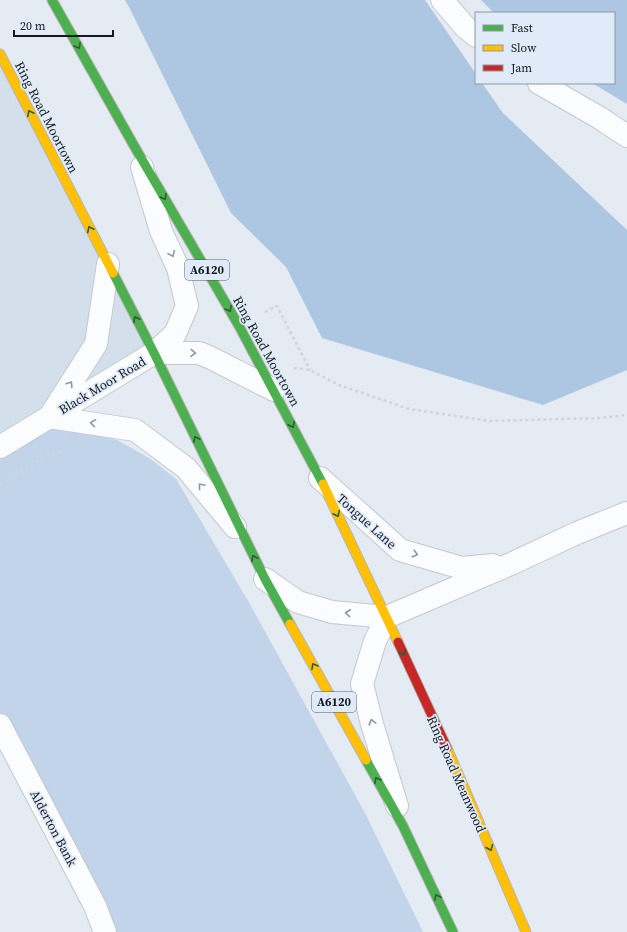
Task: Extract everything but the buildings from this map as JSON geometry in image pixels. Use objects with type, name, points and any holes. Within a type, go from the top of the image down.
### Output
[{"type":"highway","name":"Ring Road Moortown","points":[[52,0],[137,151],[235,319],[274,390],[320,478],[387,617]]},
{"type":"highway","name":"Ring Road Moortown","points":[[0,54],[154,353],[265,579]]},
{"type":"highway","name":"A6120","points":[[265,579],[403,826],[454,932]]},
{"type":"highway","name":"Ring Road Meanwood","points":[[387,617],[441,735],[526,932]]},
{"type":"street","points":[[442,0],[466,28],[475,35]]},
{"type":"street","points":[[541,84],[600,118],[627,136]]},
{"type":"street","name":"Black Moor Road","points":[[0,447],[154,353],[175,334],[187,306],[178,268],[161,231],[137,151]]},
{"type":"street","name":"Black Moor Road","points":[[49,417],[96,344],[108,264]]},
{"type":"street","name":"Black Moor Road","points":[[154,353],[198,353],[209,357],[274,390]]},
{"type":"street","name":"Black Moor Road","points":[[49,417],[136,430],[186,468],[244,537]]},
{"type":"street","name":"Tongue Lane","points":[[320,478],[400,550],[462,568],[513,563]]},
{"type":"street","name":"Tongue Lane","points":[[387,617],[513,563],[577,533],[627,513]]},
{"type":"street","points":[[265,579],[298,602],[332,612],[387,617],[374,641],[362,684],[372,724],[403,826]]},
{"type":"street","name":"Alderton Bank","points":[[0,725],[95,906],[105,932]]},
{"type":"path","points":[[310,370],[339,384],[409,409],[490,421],[599,418],[627,415]]},
{"type":"path","points":[[0,484],[48,455],[68,449]]},
{"type":"shaded area","points":[[125,0],[425,0],[475,73],[475,84],[483,84],[503,113],[627,230],[627,370],[543,405],[322,338],[286,267],[231,213]]},
{"type":"shaded area","points":[[481,0],[627,0],[627,104],[594,84],[615,84],[615,12],[493,12]]},
{"type":"shaded area","points":[[0,54],[154,353],[0,447]]},
{"type":"shaded area","points":[[49,417],[119,441],[149,458],[176,479],[247,599],[365,813],[423,932],[105,932],[0,725],[0,447]]},
{"type":"traffic: fast","points":[[52,0],[137,151],[239,326],[323,484]]},
{"type":"traffic: fast","points":[[113,273],[265,579],[290,624]]},
{"type":"traffic: fast","points":[[366,760],[403,826],[453,932]]},
{"type":"traffic: slow","points":[[0,54],[113,273]]},
{"type":"traffic: slow","points":[[323,484],[398,642]]},
{"type":"traffic: slow","points":[[290,624],[366,760]]},
{"type":"traffic: slow","points":[[447,748],[526,932]]},
{"type":"traffic: jam","points":[[398,642],[447,748]]}]
